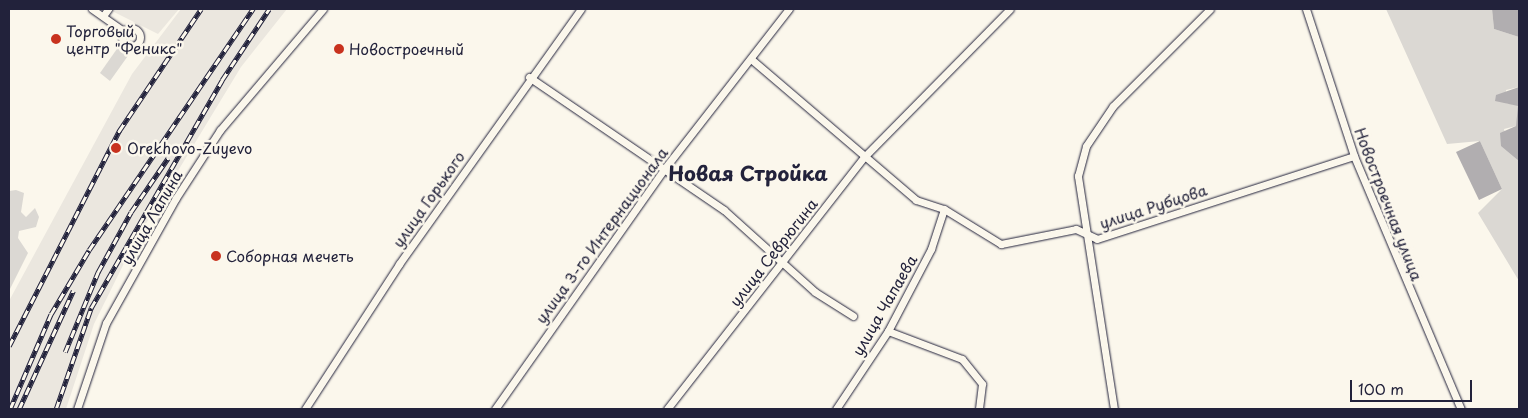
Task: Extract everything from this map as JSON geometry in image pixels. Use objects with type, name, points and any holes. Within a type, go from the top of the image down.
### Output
[{"type":"street","points":[[92,9],[124,31]]},
{"type":"street","points":[[103,16],[108,9]]},
{"type":"street","name":"улица Лапина","points":[[77,409],[106,323],[176,198],[220,130],[323,9]]},
{"type":"street","name":"улица Горького","points":[[305,409],[528,77],[580,9]]},
{"type":"street","name":"улица 3-го Интернационала","points":[[495,409],[665,168],[789,9]]},
{"type":"street","name":"улица Севрюгина","points":[[667,409],[865,156],[1010,9]]},
{"type":"street","points":[[1114,409],[1078,176],[1086,146],[1113,106],[1210,9]]},
{"type":"street","name":"Новостроечная улица","points":[[1306,9],[1354,156],[1409,294],[1460,407]]},
{"type":"street","name":"улица Рубцова","points":[[751,59],[916,200],[944,209],[1001,244],[1076,228],[1097,239],[1354,156]]},
{"type":"street","points":[[528,77],[665,168],[724,210],[781,263],[853,316]]},
{"type":"street","name":"улица Чапаева","points":[[836,409],[888,330],[931,249],[944,209]]},
{"type":"street","points":[[888,330],[962,359],[982,384],[979,409]]},
{"type":"shaded area","points":[[108,9],[179,9],[158,34]]},
{"type":"shaded area","points":[[181,9],[287,9],[241,67],[133,245],[94,324],[66,409],[9,409],[9,301],[132,74]]},
{"type":"shaded area","points":[[1386,9],[1492,9],[1494,29],[1519,37],[1519,87],[1506,90],[1505,103],[1518,105],[1518,118],[1516,126],[1504,129],[1509,149],[1519,161],[1519,281],[1478,213],[1502,189],[1480,141],[1447,144]]},
{"type":"shaded area","points":[[1492,9],[1519,9],[1519,37],[1494,29]]},
{"type":"shaded area","points":[[119,46],[130,53],[110,81],[100,73]]},
{"type":"shaded area","points":[[1519,87],[1519,161],[1501,146],[1500,133],[1516,126],[1518,106],[1495,101],[1496,95]]},
{"type":"shaded area","points":[[1480,141],[1502,189],[1479,200],[1456,152]]},
{"type":"shaded area","points":[[16,190],[24,193],[21,212],[26,217],[35,208],[39,217],[36,227],[19,231],[18,238],[28,253],[9,291],[9,191]]},
{"type":"railway","points":[[9,346],[119,131],[201,9]]},
{"type":"railway","points":[[10,409],[51,314],[89,250],[253,9]]},
{"type":"railway","points":[[56,409],[91,308],[222,80],[269,9]]},
{"type":"railway","points":[[65,352],[98,272],[131,212],[168,158]]},
{"type":"railway","points":[[19,409],[73,291]]},
{"type":"place","name":"Торговый центр \"Феникс\"","points":[[56,39]]},
{"type":"place","name":"Новостроечный","points":[[339,49]]},
{"type":"place","name":"Orekhovo-Zuyevo","points":[[116,148]]},
{"type":"place","name":"Соборная мечеть","points":[[216,256]]},
{"type":"district","name":"Новая Стройка","points":[[748,173]]}]
